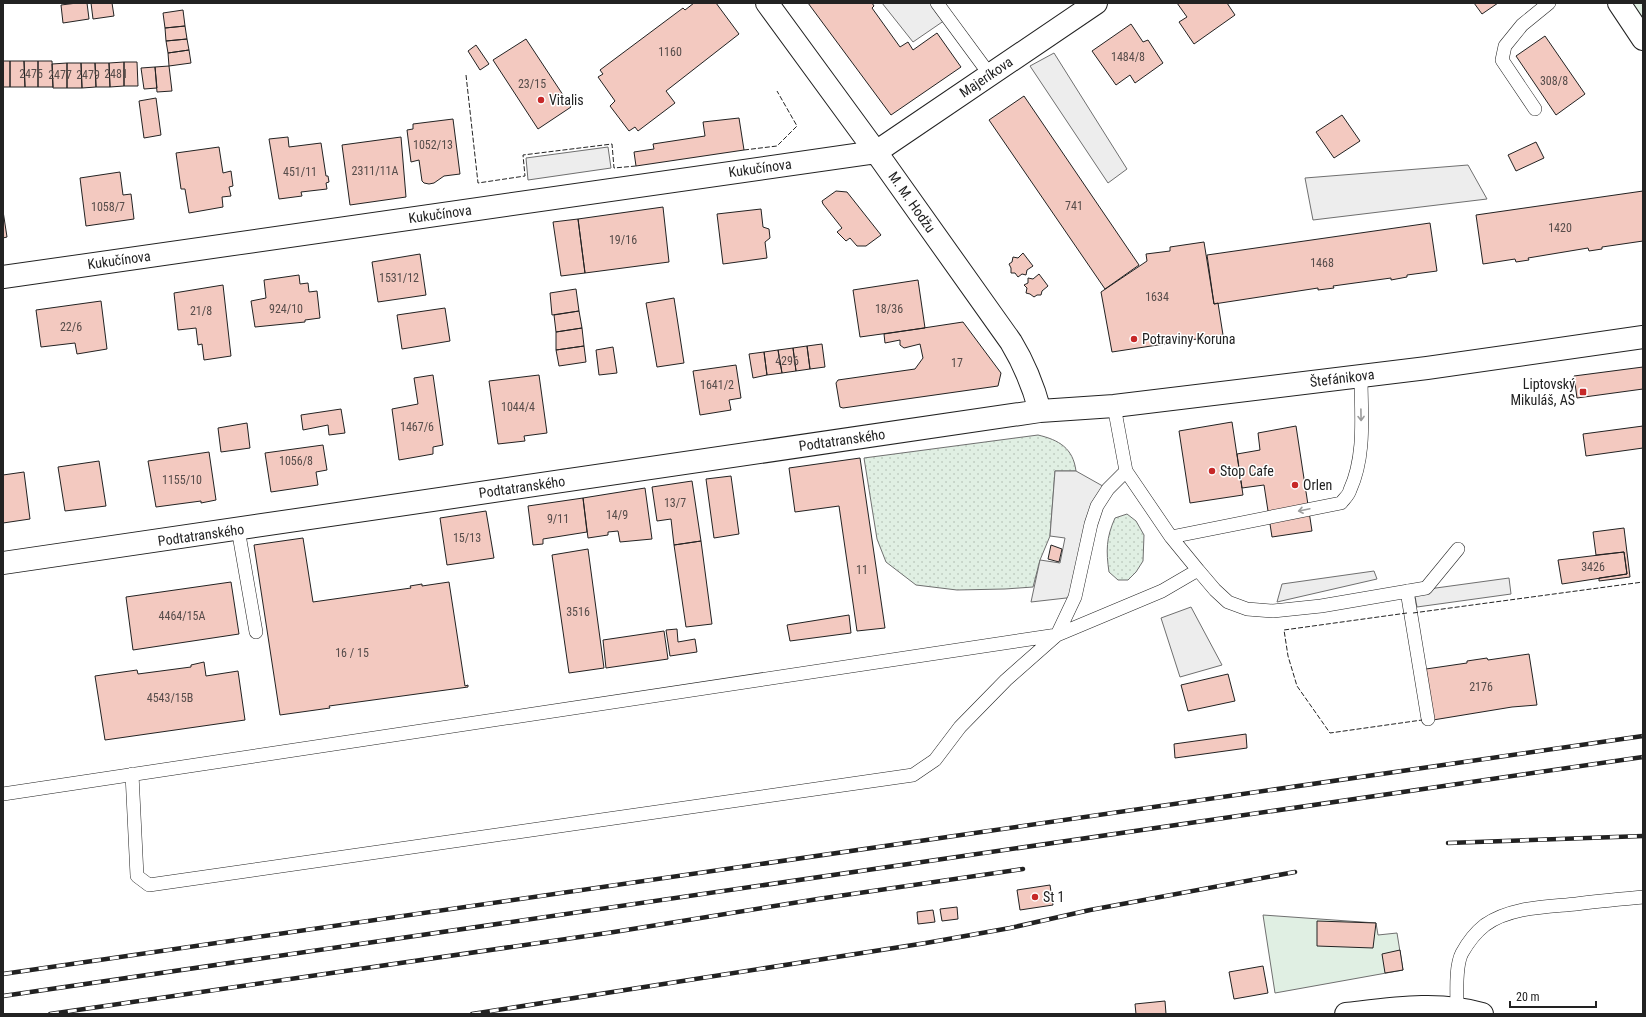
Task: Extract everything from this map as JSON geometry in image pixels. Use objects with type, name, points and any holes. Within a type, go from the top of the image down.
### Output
[{"type":"street","name":"M. M. Hodžu","points":[[767,3],[876,152],[1011,342],[1024,362],[1040,411]]},
{"type":"street","name":"Majeríkova","points":[[876,152],[1096,3]]},
{"type":"street","points":[[1619,3],[1643,39]]},
{"type":"street","name":"Kukučínova","points":[[3,277],[876,152]]},
{"type":"street","name":"Štefánikova","points":[[1040,411],[1114,406],[1476,362],[1643,337]]},
{"type":"street","name":"Podtatranského","points":[[3,563],[1040,411]]},
{"type":"street","points":[[1359,1013],[1387,1009],[1457,1008],[1482,1014]]},
{"type":"lane","points":[[937,3],[990,75]]},
{"type":"lane","points":[[1535,109],[1502,60],[1505,46],[1522,25],[1549,3]]},
{"type":"lane","points":[[1172,537],[1341,503],[1350,492],[1358,466],[1362,438],[1361,376]]},
{"type":"lane","points":[[1114,406],[1126,471],[1172,537],[1215,590],[1228,602],[1247,609],[1273,611],[1321,606],[1426,588],[1458,549]]},
{"type":"lane","points":[[132,774],[137,876],[149,885],[913,775],[935,760],[960,727],[1006,680],[1057,635],[1075,597],[1091,524],[1097,506],[1108,489],[1126,471]]},
{"type":"lane","points":[[238,529],[256,632]]},
{"type":"lane","points":[[3,794],[1057,635],[1162,591],[1198,570]]},
{"type":"lane","points":[[1406,591],[1428,720]]},
{"type":"lane","points":[[1457,1008],[1458,971],[1461,955],[1472,939],[1484,926],[1501,917],[1522,910],[1546,906],[1643,897]]},
{"type":"green space","points":[[1630,3],[1643,3],[1643,26]]},
{"type":"green space","points":[[1038,435],[1046,437],[1064,446],[1072,456],[1076,471],[1055,471],[1050,536],[1040,560],[1033,587],[957,590],[916,585],[886,562],[877,539],[864,458]]},
{"type":"green space","points":[[1127,514],[1136,521],[1144,535],[1143,561],[1136,572],[1128,580],[1118,580],[1109,572],[1107,558],[1108,538],[1115,518]]},
{"type":"green space","points":[[1263,915],[1376,923],[1378,935],[1397,933],[1403,970],[1275,993]]},
{"type":"shaded area","points":[[882,3],[935,3],[948,18],[913,42]]},
{"type":"shaded area","points":[[1054,53],[1127,169],[1108,183],[1030,66]]},
{"type":"shaded area","points":[[608,147],[611,168],[528,180],[526,158]]},
{"type":"shaded area","points":[[1468,165],[1487,199],[1313,220],[1305,178]]},
{"type":"shaded area","points":[[1055,471],[1076,471],[1108,489],[1075,597],[1031,602],[1040,560],[1060,563],[1065,538],[1050,536]]},
{"type":"shaded area","points":[[1374,571],[1377,579],[1277,602],[1282,584]]},
{"type":"shaded area","points":[[1509,578],[1511,594],[1417,607],[1414,591]]},
{"type":"shaded area","points":[[1191,607],[1222,665],[1180,677],[1161,618]]},
{"type":"building","points":[[87,3],[89,19],[63,23],[61,5]]},
{"type":"building","points":[[91,3],[112,3],[114,16],[93,19]]},
{"type":"building","points":[[694,3],[716,3],[739,34],[666,91],[675,103],[638,131],[635,127],[629,131],[610,106],[615,101],[598,77],[603,74],[600,70],[683,8],[685,10]]},
{"type":"building","points":[[808,3],[872,3],[874,6],[872,8],[900,47],[908,42],[913,50],[937,33],[961,67],[891,115]]},
{"type":"building","points":[[1177,3],[1227,3],[1235,15],[1194,44],[1179,22],[1187,17]]},
{"type":"building","points":[[1474,3],[1498,3],[1482,14]]},
{"type":"building","points":[[183,10],[185,26],[165,28],[163,13]]},
{"type":"building","points":[[1131,24],[1143,42],[1148,40],[1163,63],[1135,83],[1130,75],[1116,85],[1092,51]]},
{"type":"building","points":[[185,26],[187,39],[166,41],[165,28]]},
{"type":"building","points":[[1545,36],[1585,94],[1556,115],[1516,56]]},
{"type":"building","points":[[187,39],[189,50],[168,53],[166,41]]},
{"type":"building","points":[[526,39],[571,107],[538,129],[493,60]]},
{"type":"building","points":[[476,45],[489,64],[480,70],[468,51]]},
{"type":"building","points":[[189,50],[191,63],[169,66],[168,53]]},
{"type":"building","points":[[3,61],[10,61],[10,87],[3,87]]},
{"type":"building","points":[[10,61],[24,61],[25,87],[10,87]]},
{"type":"building","points":[[24,61],[38,61],[38,87],[25,87]]},
{"type":"building","points":[[38,61],[52,61],[53,87],[38,87]]},
{"type":"building","points":[[124,62],[137,62],[138,86],[124,86]]},
{"type":"building","points":[[124,62],[124,86],[110,87],[109,63]]},
{"type":"building","points":[[67,63],[81,63],[82,88],[67,88]]},
{"type":"building","points":[[67,63],[67,88],[53,88],[52,64]]},
{"type":"building","points":[[81,63],[95,63],[96,87],[82,88]]},
{"type":"building","points":[[95,63],[109,63],[110,87],[96,87]]},
{"type":"building","points":[[169,66],[172,91],[157,92],[155,67]]},
{"type":"building","points":[[155,67],[157,88],[144,89],[141,68]]},
{"type":"building","points":[[1024,96],[1139,265],[1105,289],[989,120]]},
{"type":"building","points":[[156,98],[161,135],[144,138],[139,101]]},
{"type":"building","points":[[1342,115],[1360,141],[1334,158],[1316,132]]},
{"type":"building","points":[[739,118],[744,150],[636,166],[634,152],[654,149],[653,144],[705,136],[703,122]]},
{"type":"building","points":[[453,119],[460,174],[444,176],[434,183],[424,183],[422,181],[419,160],[411,162],[407,130],[413,129],[413,124]]},
{"type":"building","points":[[288,137],[289,147],[321,143],[326,176],[328,176],[329,182],[326,183],[327,189],[301,192],[302,196],[279,199],[269,139]]},
{"type":"building","points":[[401,137],[406,197],[350,205],[342,145]]},
{"type":"building","points":[[1536,142],[1544,158],[1516,171],[1508,155]]},
{"type":"building","points":[[219,147],[223,173],[231,171],[233,186],[229,187],[231,196],[222,197],[223,207],[189,213],[185,189],[181,189],[176,153]]},
{"type":"building","points":[[120,172],[123,195],[131,194],[134,219],[86,226],[80,178]]},
{"type":"building","points":[[836,191],[847,192],[881,235],[866,246],[857,246],[850,238],[846,241],[837,232],[842,228],[822,201]]},
{"type":"building","points":[[1643,191],[1643,241],[1602,247],[1602,249],[1589,251],[1588,248],[1528,258],[1529,260],[1516,262],[1515,259],[1483,264],[1476,215]]},
{"type":"building","points":[[663,207],[669,262],[585,273],[578,219]]},
{"type":"building","points":[[761,209],[763,227],[769,229],[770,238],[765,242],[767,258],[723,264],[717,214]]},
{"type":"building","points":[[3,211],[7,237],[3,238]]},
{"type":"building","points":[[578,219],[585,273],[561,276],[553,222]]},
{"type":"building","points":[[1430,223],[1437,271],[1407,275],[1407,277],[1391,280],[1391,278],[1333,286],[1334,288],[1318,290],[1318,288],[1214,304],[1207,255]]},
{"type":"building","points":[[1204,242],[1214,304],[1218,303],[1223,335],[1112,352],[1101,292],[1147,261],[1146,254],[1170,251],[1170,247]]},
{"type":"building","points":[[1023,253],[1033,266],[1027,270],[1026,275],[1022,274],[1018,277],[1015,273],[1011,273],[1009,264],[1012,262],[1013,257],[1018,258]]},
{"type":"building","points":[[420,254],[426,295],[378,302],[372,262]]},
{"type":"building","points":[[1039,274],[1048,286],[1042,291],[1041,295],[1034,297],[1026,293],[1027,288],[1024,285],[1028,283],[1028,278],[1033,279]]},
{"type":"building","points":[[299,275],[300,284],[308,283],[309,292],[317,291],[320,318],[305,320],[305,322],[255,327],[251,301],[266,298],[264,280]]},
{"type":"building","points":[[918,280],[925,328],[860,337],[853,290]]},
{"type":"building","points":[[223,285],[231,356],[204,360],[202,344],[198,345],[196,328],[178,330],[174,293]]},
{"type":"building","points":[[576,289],[579,311],[552,315],[550,293]]},
{"type":"building","points":[[674,298],[684,363],[657,367],[646,303]]},
{"type":"building","points":[[101,301],[107,349],[77,354],[75,343],[41,347],[36,310]]},
{"type":"building","points":[[445,308],[450,341],[402,349],[397,315]]},
{"type":"building","points":[[579,311],[582,328],[556,332],[554,315]]},
{"type":"building","points":[[963,322],[1001,373],[998,386],[843,408],[840,407],[836,383],[838,380],[915,369],[923,358],[920,344],[904,348],[900,345],[900,340],[885,343],[884,334]]},
{"type":"building","points":[[582,328],[584,346],[556,350],[556,332]]},
{"type":"building","points":[[822,344],[825,367],[810,369],[807,346]]},
{"type":"building","points":[[584,346],[586,362],[559,366],[556,350]]},
{"type":"building","points":[[807,346],[810,369],[796,371],[793,348]]},
{"type":"building","points":[[613,347],[617,373],[599,375],[596,350]]},
{"type":"building","points":[[793,348],[796,371],[782,373],[778,350]]},
{"type":"building","points":[[778,350],[782,373],[767,375],[764,352]]},
{"type":"building","points":[[764,352],[767,375],[753,378],[749,354]]},
{"type":"building","points":[[736,365],[741,398],[729,400],[731,410],[700,415],[693,371]]},
{"type":"building","points":[[1643,367],[1643,389],[1577,398],[1574,376]]},
{"type":"building","points":[[433,375],[443,445],[433,447],[433,454],[399,460],[392,409],[418,404],[414,378]]},
{"type":"building","points":[[539,375],[547,433],[524,436],[525,441],[498,444],[489,381]]},
{"type":"building","points":[[341,409],[345,433],[329,435],[328,425],[303,430],[301,415]]},
{"type":"building","name":"Stop Cafe","points":[[1232,422],[1243,495],[1190,503],[1179,431]]},
{"type":"building","points":[[247,423],[250,448],[221,452],[218,428]]},
{"type":"building","points":[[1296,426],[1312,531],[1272,537],[1264,485],[1242,488],[1237,454],[1260,450],[1258,433]]},
{"type":"building","points":[[1643,426],[1643,448],[1586,456],[1583,434]]},
{"type":"building","points":[[323,445],[327,470],[316,472],[318,485],[271,492],[265,453]]},
{"type":"building","points":[[209,452],[216,500],[201,503],[201,501],[156,507],[148,461]]},
{"type":"building","points":[[860,458],[885,628],[857,631],[839,506],[795,512],[789,468]]},
{"type":"building","points":[[99,461],[106,506],[65,511],[58,467]]},
{"type":"building","points":[[24,472],[30,519],[3,523],[3,475]]},
{"type":"building","points":[[731,476],[739,534],[714,538],[706,479]]},
{"type":"building","points":[[692,481],[701,541],[674,545],[671,519],[657,521],[652,487]]},
{"type":"building","points":[[645,488],[652,539],[620,542],[618,531],[608,532],[608,535],[588,538],[583,498]]},
{"type":"building","points":[[583,498],[587,532],[543,539],[543,544],[533,545],[528,506]]},
{"type":"building","points":[[486,511],[494,558],[447,565],[440,518]]},
{"type":"building","points":[[1624,528],[1630,577],[1599,581],[1599,578],[1627,574],[1624,552],[1596,555],[1593,532]]},
{"type":"building","points":[[303,538],[313,602],[411,588],[410,586],[422,584],[422,586],[449,582],[465,686],[468,685],[468,687],[329,706],[330,708],[280,715],[254,545]]},
{"type":"building","points":[[701,541],[712,624],[686,627],[674,545]]},
{"type":"building","points":[[1051,545],[1062,549],[1059,562],[1048,559]]},
{"type":"building","points":[[588,549],[604,668],[569,673],[552,555]]},
{"type":"building","points":[[1624,552],[1627,574],[1562,584],[1558,560]]},
{"type":"building","points":[[231,582],[239,634],[133,650],[126,597]]},
{"type":"building","points":[[849,615],[851,633],[790,641],[787,625]]},
{"type":"building","points":[[677,629],[678,642],[695,639],[697,652],[670,656],[666,630]]},
{"type":"building","points":[[664,631],[668,659],[606,668],[603,640]]},
{"type":"building","points":[[1529,654],[1537,705],[1512,707],[1433,720],[1426,669],[1467,663],[1467,661],[1487,658],[1488,660]]},
{"type":"building","points":[[204,662],[206,676],[238,671],[245,720],[105,740],[95,676],[137,670],[138,674],[191,667],[191,665]]},
{"type":"building","points":[[1228,674],[1235,701],[1188,711],[1181,685]]},
{"type":"building","points":[[1246,734],[1247,748],[1175,758],[1174,744]]},
{"type":"building","name":"St 1","points":[[1050,885],[1053,905],[1020,910],[1017,890]]},
{"type":"building","points":[[957,907],[958,919],[942,921],[940,909]]},
{"type":"building","points":[[933,910],[935,922],[918,924],[917,912]]},
{"type":"building","points":[[1317,921],[1376,923],[1373,948],[1317,946]]},
{"type":"building","points":[[1400,950],[1403,970],[1385,973],[1382,954]]},
{"type":"building","points":[[1263,966],[1268,993],[1234,999],[1229,972]]},
{"type":"building","points":[[1165,1001],[1166,1014],[1136,1014],[1135,1004]]},
{"type":"railway","points":[[3,974],[1643,736]]},
{"type":"railway","points":[[3,996],[1643,757]]},
{"type":"railway","points":[[1448,843],[1643,836]]},
{"type":"railway","points":[[50,1014],[614,932],[818,899],[1023,869]]},
{"type":"railway","points":[[472,1014],[926,943],[1010,928],[1090,910],[1295,872]]},
{"type":"fence","points":[[466,75],[478,183],[525,176],[523,155],[612,144],[614,168],[636,166]]},
{"type":"fence","points":[[744,150],[777,146],[797,126],[777,91]]},
{"type":"fence","points":[[1413,613],[1643,582]]},
{"type":"fence","points":[[1407,613],[1284,630],[1288,656],[1297,686],[1330,733],[1422,720]]},
{"type":"place","name":"Vitalis","points":[[541,100]]},
{"type":"place","name":"Potraviny Koruna","points":[[1134,339]]},
{"type":"place","name":"Liptovský Mikuláš, AS","points":[[1583,392]]},
{"type":"place","name":"Stop Cafe","points":[[1212,471]]},
{"type":"place","name":"Orlen","points":[[1295,485]]},
{"type":"place","name":"St 1","points":[[1035,897]]}]
